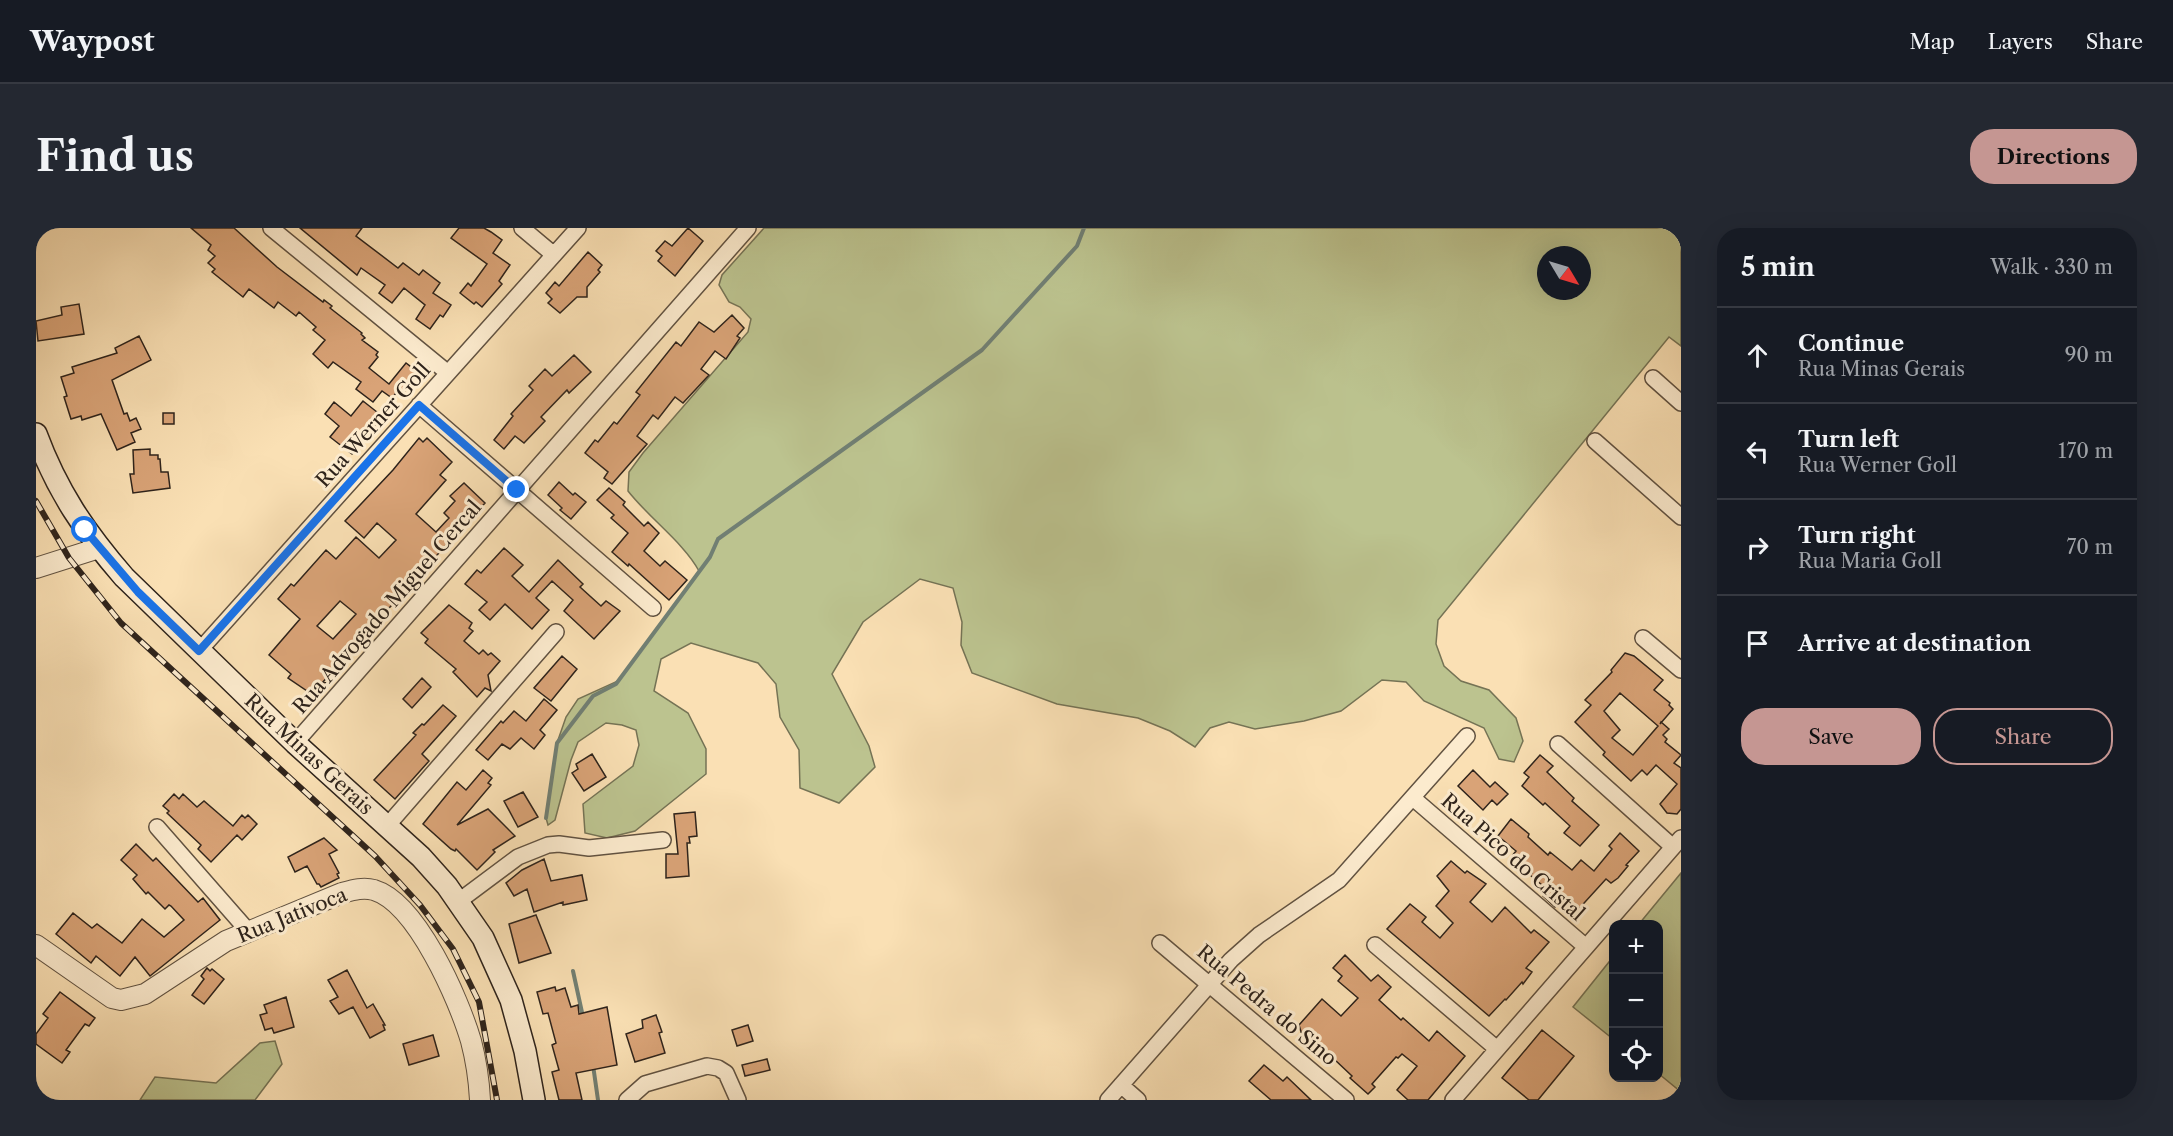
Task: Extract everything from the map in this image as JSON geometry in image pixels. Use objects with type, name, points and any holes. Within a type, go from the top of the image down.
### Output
[{"type":"main road","name":"Rua Minas Gerais","points":[[36,434],[49,466],[73,512],[99,548],[138,592],[296,743],[421,857],[459,901],[483,938],[511,1000],[525,1051],[534,1100]]},
{"type":"street","points":[[271,228],[448,373]]},
{"type":"street","points":[[522,228],[554,255]]},
{"type":"street","name":"Rua Werner Goll","points":[[199,651],[578,228]]},
{"type":"street","name":"Rua Advogado Miguel Cercal","points":[[296,743],[748,228]]},
{"type":"street","points":[[1653,378],[1681,403]]},
{"type":"street","points":[[419,405],[653,608]]},
{"type":"street","points":[[1595,441],[1681,517]]},
{"type":"street","points":[[36,568],[99,548]]},
{"type":"street","points":[[387,826],[556,632]]},
{"type":"street","points":[[1643,638],[1681,670]]},
{"type":"street","points":[[1108,1100],[1231,960],[1259,934],[1339,880],[1467,736]]},
{"type":"street","points":[[1453,1100],[1677,842],[1558,744]]},
{"type":"street","name":"Rua Pico do Cristal","points":[[1413,798],[1586,947]]},
{"type":"street","points":[[157,827],[249,932]]},
{"type":"street","points":[[459,901],[518,856],[548,845],[559,844],[589,848],[663,840]]},
{"type":"street","name":"Rua Jativoca","points":[[36,945],[112,998],[122,1000],[145,994],[168,981],[216,947],[249,932],[356,889],[367,888],[376,891],[403,911],[418,930],[455,997],[471,1043],[480,1100]]},
{"type":"street","name":"Rua Pedra do Sino","points":[[1160,943],[1347,1100]]},
{"type":"street","points":[[1375,945],[1497,1049]]},
{"type":"street","points":[[627,1100],[645,1084],[707,1066],[718,1068],[726,1073],[738,1100]]},
{"type":"street","points":[[1121,1086],[1137,1100]]},
{"type":"green space","points":[[764,228],[1681,228],[1681,346],[1669,337],[1438,620],[1436,644],[1444,666],[1461,681],[1489,690],[1516,718],[1523,741],[1514,762],[1499,759],[1484,728],[1424,701],[1406,682],[1382,680],[1341,711],[1304,721],[1255,729],[1229,722],[1210,728],[1195,747],[1170,731],[1138,718],[1057,704],[972,673],[961,645],[962,622],[953,588],[920,579],[863,622],[832,674],[869,746],[875,767],[839,803],[800,788],[799,750],[780,717],[776,684],[758,663],[691,643],[661,659],[654,691],[688,713],[706,749],[706,774],[635,831],[607,838],[585,833],[583,804],[633,766],[639,745],[636,730],[606,723],[578,742],[555,820],[548,825],[546,818],[557,743],[566,717],[578,699],[618,681],[699,571],[685,550],[628,491],[629,472],[748,332],[751,319],[740,307],[729,302],[719,285],[722,275]]},
{"type":"green space","points":[[1681,873],[1681,1092],[1663,1077],[1663,920],[1642,920]]},
{"type":"green space","points":[[1609,962],[1609,1036],[1573,1007]]},
{"type":"green space","points":[[275,1041],[282,1064],[255,1100],[140,1100],[155,1077],[216,1083],[260,1043]]},
{"type":"building","points":[[191,228],[234,228],[277,267],[323,302],[324,300],[332,306],[330,308],[362,333],[365,338],[362,340],[378,352],[376,355],[378,357],[369,368],[389,384],[406,363],[419,373],[400,397],[396,393],[392,398],[382,391],[373,402],[356,389],[361,382],[333,362],[328,368],[313,354],[325,340],[313,330],[316,327],[299,312],[296,316],[278,302],[274,308],[249,289],[243,297],[212,272],[215,269],[208,263],[215,256],[208,250],[211,245]]},
{"type":"building","points":[[300,228],[362,228],[356,236],[398,268],[403,263],[419,275],[423,270],[440,283],[433,293],[451,305],[443,317],[440,315],[430,329],[416,319],[425,305],[404,288],[392,303],[379,293],[385,285],[361,268],[357,275]]},
{"type":"building","points":[[459,228],[484,228],[491,232],[502,240],[493,253],[510,265],[499,281],[502,284],[482,307],[460,293],[468,283],[471,286],[487,264],[451,238]]},
{"type":"building","points":[[688,228],[703,241],[675,276],[658,261],[662,256],[656,251],[665,241],[672,246]]},
{"type":"building","points":[[588,252],[602,265],[598,270],[600,272],[587,287],[587,297],[577,297],[560,313],[548,303],[552,299],[546,293],[555,282],[559,286]]},
{"type":"building","points":[[79,304],[84,334],[38,341],[36,321],[62,315],[61,307]]},
{"type":"building","points":[[732,315],[744,328],[737,336],[740,338],[726,359],[715,351],[701,369],[709,375],[683,403],[675,397],[658,419],[653,415],[637,436],[647,444],[612,484],[604,478],[608,472],[585,453],[595,440],[598,442],[614,422],[617,424],[640,395],[636,392],[676,342],[681,346],[699,322],[714,332]]},
{"type":"building","points":[[139,336],[151,360],[112,380],[124,414],[127,413],[130,421],[136,418],[141,429],[131,433],[135,442],[117,450],[101,414],[82,420],[81,416],[71,419],[61,377],[74,373],[72,367],[117,353],[115,348]]},
{"type":"building","points":[[574,355],[591,372],[569,393],[567,390],[541,417],[545,421],[524,443],[515,436],[504,449],[494,440],[513,416],[511,414],[533,390],[529,386],[545,369],[552,376]]},
{"type":"building","points":[[363,401],[382,416],[352,454],[330,437],[339,426],[325,414],[334,402],[351,416]]},
{"type":"building","points":[[163,413],[174,413],[174,424],[163,424]]},
{"type":"building","points":[[419,438],[423,442],[427,438],[452,462],[440,475],[446,480],[416,514],[436,532],[449,518],[444,513],[455,501],[450,496],[464,483],[485,503],[426,567],[429,569],[347,652],[349,654],[323,682],[326,683],[316,697],[288,678],[291,674],[269,655],[300,619],[278,599],[291,584],[294,586],[326,550],[336,559],[356,537],[379,558],[396,540],[377,523],[364,538],[345,521],[393,470]],"holes":[[[340,601],[356,614],[333,639],[317,626]]]},
{"type":"building","points":[[150,449],[150,455],[158,455],[160,459],[161,472],[168,472],[170,488],[133,493],[130,474],[134,474],[133,450]]},
{"type":"building","points":[[559,482],[573,495],[575,493],[586,502],[571,519],[548,495]]},
{"type":"building","points":[[609,488],[625,502],[623,505],[644,526],[648,522],[659,533],[644,551],[660,566],[665,561],[687,580],[669,600],[612,552],[628,533],[611,518],[614,515],[597,500]]},
{"type":"building","points":[[504,548],[523,565],[512,576],[529,592],[558,560],[583,584],[580,587],[601,606],[606,601],[620,611],[594,639],[564,611],[573,600],[552,581],[536,598],[549,610],[532,629],[505,604],[490,620],[479,610],[487,602],[465,584],[477,570],[481,573]]},
{"type":"building","points":[[449,605],[472,623],[469,628],[473,631],[464,641],[479,654],[483,650],[488,655],[491,653],[500,661],[488,675],[491,691],[485,688],[477,697],[453,672],[456,669],[425,643],[428,639],[421,633]]},
{"type":"building","points":[[1625,653],[1634,656],[1663,680],[1654,690],[1670,703],[1673,709],[1661,722],[1669,729],[1663,735],[1667,739],[1665,742],[1681,755],[1674,763],[1681,768],[1681,809],[1677,814],[1667,813],[1660,804],[1677,784],[1656,765],[1647,775],[1642,770],[1631,781],[1603,755],[1605,752],[1575,722],[1591,705],[1585,700],[1612,672],[1611,670]],"holes":[[[1620,693],[1658,726],[1633,755],[1612,738],[1620,730],[1604,711]]]},
{"type":"building","points":[[562,656],[577,669],[551,701],[534,688]]},
{"type":"building","points":[[422,678],[431,687],[412,708],[403,699]]},
{"type":"building","points":[[544,699],[557,710],[540,730],[545,735],[534,749],[521,738],[510,749],[502,744],[488,760],[476,750],[501,721],[503,723],[514,711],[526,721]]},
{"type":"building","points":[[443,705],[456,716],[422,754],[429,761],[395,799],[374,780],[416,735],[413,733]]},
{"type":"building","points":[[592,754],[606,777],[584,791],[572,773],[578,769],[576,764]]},
{"type":"building","points":[[1540,755],[1553,766],[1547,772],[1574,798],[1572,801],[1599,825],[1580,846],[1564,833],[1570,826],[1522,786],[1529,777],[1524,773]]},
{"type":"building","points":[[483,770],[492,778],[488,783],[491,785],[457,825],[488,809],[515,836],[493,850],[495,852],[477,870],[456,849],[455,851],[451,849],[423,824],[457,782],[466,790]]},
{"type":"building","points":[[1473,770],[1490,787],[1495,782],[1508,794],[1497,805],[1492,800],[1483,810],[1458,786]]},
{"type":"building","points":[[523,792],[538,817],[518,827],[504,801]]},
{"type":"building","points":[[174,794],[179,799],[183,794],[197,807],[204,801],[233,826],[242,815],[245,818],[248,815],[257,824],[242,840],[237,835],[211,862],[198,849],[201,845],[167,813],[169,811],[163,806]]},
{"type":"building","points":[[695,812],[697,836],[689,837],[690,843],[687,843],[689,876],[666,878],[666,854],[678,854],[674,814]]},
{"type":"building","points":[[1511,819],[1529,834],[1528,837],[1548,855],[1550,852],[1572,870],[1581,860],[1594,871],[1612,849],[1609,846],[1620,833],[1639,851],[1618,878],[1611,883],[1606,879],[1575,913],[1561,901],[1555,907],[1543,896],[1548,890],[1512,856],[1516,851],[1498,836]]},
{"type":"building","points":[[324,838],[337,850],[329,854],[339,873],[337,874],[339,878],[321,887],[307,866],[295,872],[288,857]]},
{"type":"building","points":[[136,844],[153,861],[156,858],[198,902],[203,898],[220,920],[150,976],[135,957],[120,976],[96,956],[91,963],[56,934],[73,913],[92,928],[97,924],[122,943],[142,919],[164,937],[184,920],[171,906],[165,909],[148,892],[146,894],[133,879],[137,875],[121,860]]},
{"type":"building","points":[[544,859],[551,881],[582,875],[587,900],[563,905],[563,902],[534,912],[527,889],[514,896],[506,883],[522,870]]},
{"type":"building","points":[[1451,861],[1465,873],[1467,871],[1486,884],[1470,902],[1492,922],[1505,907],[1531,933],[1534,930],[1549,942],[1526,968],[1532,972],[1523,984],[1522,982],[1489,1016],[1387,929],[1410,904],[1426,917],[1422,922],[1440,938],[1453,923],[1436,906],[1449,891],[1437,876]]},
{"type":"building","points":[[536,915],[551,953],[519,963],[509,924]]},
{"type":"building","points":[[1345,955],[1371,981],[1378,975],[1391,987],[1379,1000],[1401,1020],[1403,1018],[1429,1041],[1437,1031],[1465,1056],[1428,1100],[1408,1100],[1397,1090],[1417,1066],[1402,1054],[1396,1057],[1372,1084],[1375,1087],[1368,1094],[1334,1059],[1331,1062],[1302,1035],[1299,1025],[1322,999],[1341,1016],[1358,998],[1338,981],[1342,976],[1333,968]]},
{"type":"building","points":[[207,968],[210,971],[212,969],[224,979],[204,1004],[192,995],[204,979],[201,976]]},
{"type":"building","points":[[347,970],[367,1008],[373,1004],[385,1025],[383,1025],[385,1030],[370,1038],[353,1007],[339,1014],[330,1001],[338,997],[328,980]]},
{"type":"building","points":[[555,987],[556,991],[565,988],[571,1007],[578,1005],[579,1014],[607,1007],[617,1065],[576,1073],[582,1100],[559,1100],[552,1072],[559,1070],[552,1045],[556,1043],[548,1013],[543,1014],[537,992]]},
{"type":"building","points":[[60,992],[95,1018],[89,1026],[85,1024],[66,1050],[70,1052],[62,1063],[36,1044],[36,1034],[48,1018],[43,1014]]},
{"type":"building","points":[[286,997],[294,1027],[274,1033],[272,1028],[265,1030],[260,1015],[267,1013],[264,1005]]},
{"type":"building","points":[[656,1015],[662,1032],[659,1033],[665,1053],[635,1062],[626,1034],[643,1028],[642,1020]]},
{"type":"building","points":[[748,1025],[753,1041],[737,1046],[732,1030]]},
{"type":"building","points":[[1542,1030],[1574,1056],[1538,1100],[1529,1100],[1502,1078]]},
{"type":"building","points":[[433,1035],[439,1056],[409,1065],[403,1044]]},
{"type":"building","points":[[767,1059],[770,1070],[745,1076],[742,1065]]},
{"type":"building","points":[[1264,1065],[1283,1081],[1287,1077],[1311,1100],[1271,1100],[1249,1081]]},
{"type":"waterway","points":[[546,818],[557,743],[593,696],[616,684],[710,557],[718,539],[982,350],[1077,246],[1084,228]]},
{"type":"waterway","points":[[573,971],[583,1017]]},
{"type":"waterway","points":[[593,1065],[598,1100]]},
{"type":"railway","points":[[36,501],[69,558],[121,623],[375,856],[420,905],[453,949],[479,1002],[497,1100]]},
{"type":"route","points":[[85,530],[138,592],[199,651],[419,405],[517,490]]}]
